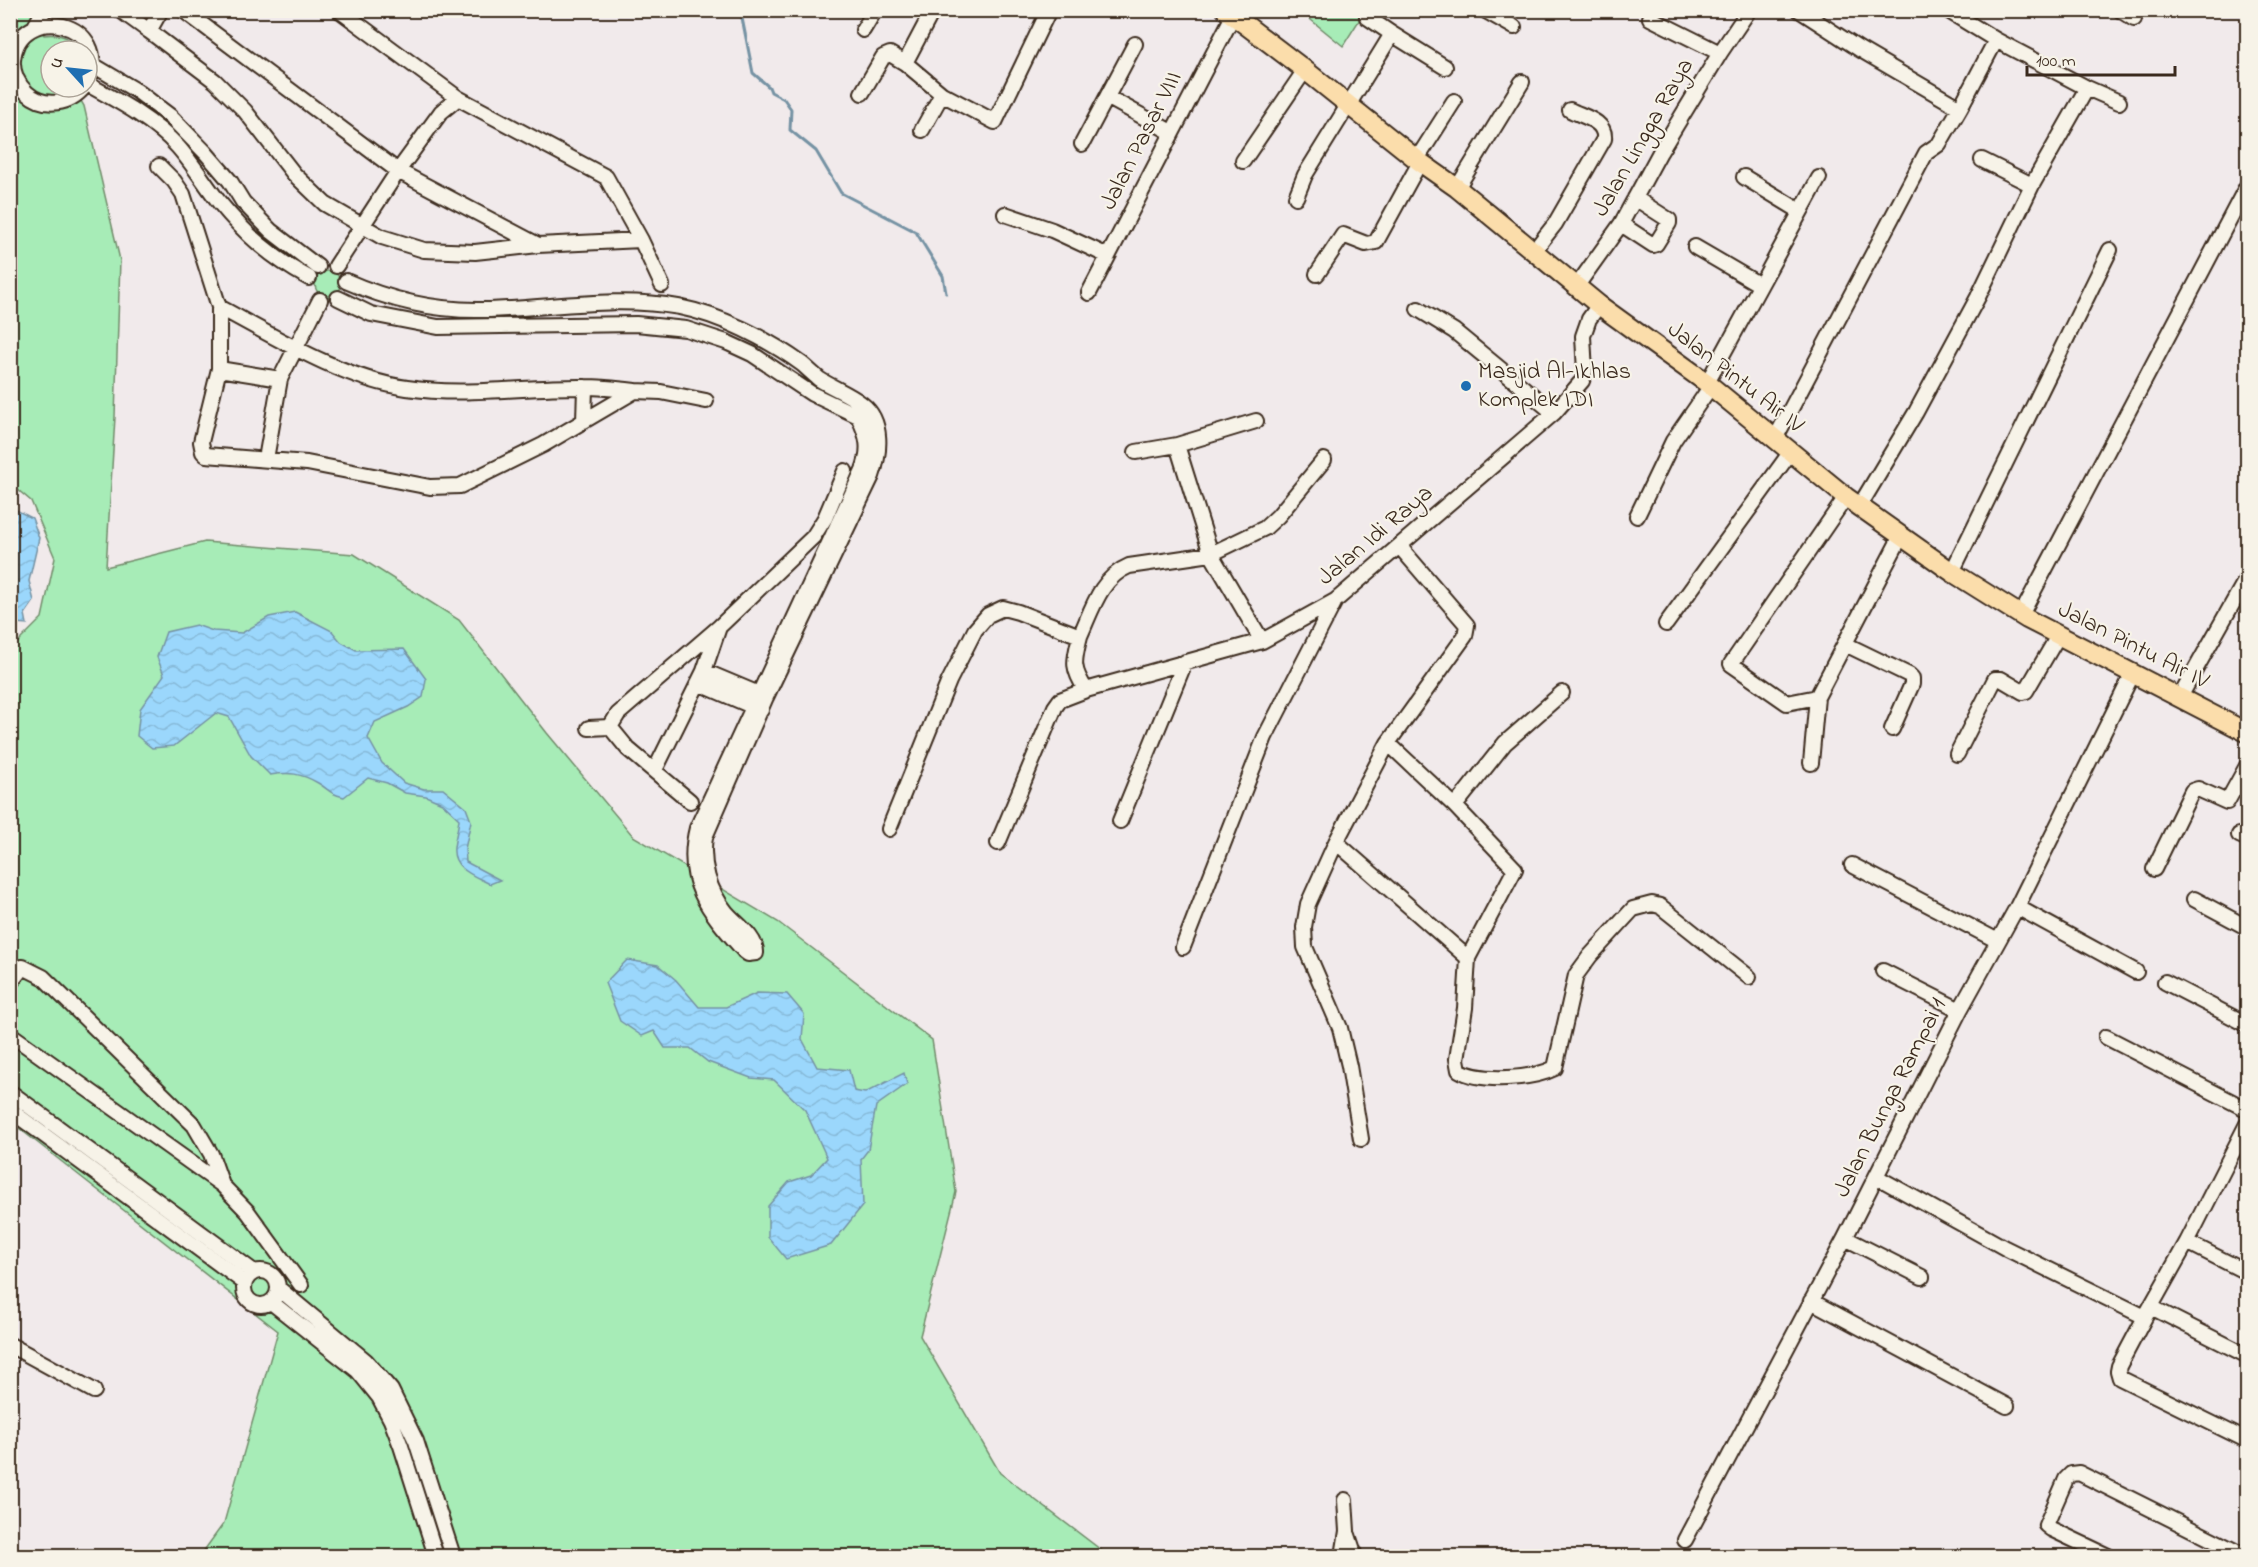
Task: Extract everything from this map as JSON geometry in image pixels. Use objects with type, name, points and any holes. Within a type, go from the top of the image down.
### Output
[{"type":"main road","name":"Jalan Pintu Air IV","points":[[1232,12],[1418,160],[1457,188],[1599,305],[1709,385],[1852,502],[1952,572],[2021,615],[2247,732]]},
{"type":"street","points":[[44,10],[34,28],[22,38],[13,54],[12,71],[23,89],[39,101],[52,103],[69,99]]},
{"type":"street","points":[[58,23],[65,10]]},
{"type":"street","points":[[120,10],[215,81],[245,111],[294,174],[325,204],[382,237],[424,249],[475,252],[538,245],[641,240]]},
{"type":"street","points":[[149,31],[161,10]]},
{"type":"street","points":[[183,10],[398,171],[538,245]]},
{"type":"street","points":[[339,10],[458,98],[606,177],[641,240],[662,285]]},
{"type":"street","points":[[863,30],[875,10]]},
{"type":"street","points":[[905,63],[933,10]]},
{"type":"street","points":[[861,93],[883,57],[890,54],[905,63],[942,94],[994,122],[1049,10]]},
{"type":"street","points":[[1484,10],[1514,27]]},
{"type":"street","name":"Jalan Lingga Raya","points":[[1576,287],[1621,224],[1720,53],[1749,10]]},
{"type":"street","points":[[1799,10],[1859,49],[1960,108]]},
{"type":"street","points":[[1947,10],[1996,40],[2119,102]]},
{"type":"street","points":[[2120,10],[2134,19]]},
{"type":"street","name":"Jalan Pasar VIII","points":[[1089,293],[1232,12]]},
{"type":"street","points":[[1367,17],[1445,67]]},
{"type":"street","points":[[1650,18],[1720,53]]},
{"type":"street","points":[[34,28],[58,23],[72,28],[85,39]]},
{"type":"street","points":[[1296,197],[1305,175],[1392,34]]},
{"type":"street","points":[[1774,439],[1926,153],[1939,144],[1996,40]]},
{"type":"street","points":[[1082,144],[1135,44]]},
{"type":"street","points":[[99,68],[137,91],[170,116],[230,181],[243,202],[313,273]]},
{"type":"street","points":[[1243,160],[1305,70]]},
{"type":"street","points":[[1457,188],[1522,82]]},
{"type":"street","points":[[441,112],[443,87]]},
{"type":"street","points":[[1817,697],[1787,703],[1731,664],[1852,502],[1933,381],[1978,297],[2032,184],[2087,87]]},
{"type":"street","points":[[99,93],[146,120],[176,145],[218,200],[256,242],[281,263],[313,273]]},
{"type":"street","points":[[922,130],[942,94]]},
{"type":"street","points":[[1107,97],[1171,132]]},
{"type":"street","points":[[336,266],[398,171],[441,112],[458,98]]},
{"type":"street","points":[[1317,274],[1343,235],[1366,244],[1376,242],[1418,160],[1454,101]]},
{"type":"street","points":[[1533,252],[1555,224],[1604,139],[1605,132],[1602,126],[1570,110]]},
{"type":"street","points":[[1982,160],[2032,184]]},
{"type":"street","points":[[159,166],[183,194],[219,307],[219,369],[201,442],[203,452],[212,457],[307,463],[430,486],[446,488],[460,486],[543,445],[635,391]]},
{"type":"street","points":[[1744,177],[1800,211]]},
{"type":"street","points":[[1637,516],[1673,441],[1709,385],[1760,285],[1819,178]]},
{"type":"street","points":[[2021,615],[2247,184]]},
{"type":"street","points":[[1621,224],[1653,245],[1656,244],[1669,222],[1663,214],[1635,198]]},
{"type":"street","points":[[1005,214],[1052,230],[1108,256]]},
{"type":"street","points":[[1695,247],[1760,285]]},
{"type":"street","points":[[1952,572],[2110,250]]},
{"type":"street","points":[[327,264],[336,266],[344,275],[346,281],[344,290],[338,298],[320,300],[311,291],[313,273],[327,264]]},
{"type":"street","points":[[346,281],[391,299],[448,308],[482,310],[614,302],[679,307],[734,325],[777,348],[820,379],[868,409],[879,442],[872,476],[809,598],[697,828],[693,850],[694,875],[705,903],[744,951],[752,954],[756,953],[754,943],[725,911],[715,894],[705,869],[704,848],[710,825],[760,702]]},
{"type":"street","points":[[338,298],[371,314],[438,327],[636,324],[686,329],[726,342],[752,354],[812,394],[858,416],[866,432],[868,450],[859,479],[809,598]]},
{"type":"street","points":[[266,459],[280,379],[320,300]]},
{"type":"street","name":"Jalan Idi Raya","points":[[998,843],[1055,706],[1060,700],[1086,690],[1262,641],[1335,601],[1554,413],[1582,381],[1585,372],[1583,336],[1589,319],[1599,305]]},
{"type":"street","points":[[219,307],[295,348],[355,374],[407,388],[440,391],[517,391],[585,387],[661,392],[706,401]]},
{"type":"street","points":[[1418,309],[1454,331],[1554,413]]},
{"type":"street","points":[[219,369],[280,379]]},
{"type":"street","points":[[812,394],[820,379]]},
{"type":"street","points":[[584,421],[585,387]]},
{"type":"street","points":[[1136,452],[1177,445],[1256,421]]},
{"type":"street","points":[[1177,445],[1211,554],[1262,641]]},
{"type":"street","points":[[1666,624],[1790,453]]},
{"type":"street","points":[[1086,690],[1073,664],[1080,636],[1101,590],[1110,577],[1129,566],[1211,554],[1265,528],[1278,516],[1324,460]]},
{"type":"street","points":[[610,727],[618,714],[719,627],[813,537],[825,518],[845,471]]},
{"type":"street","points":[[1811,763],[1817,697],[1901,536]]},
{"type":"street","points":[[1361,1139],[1340,1028],[1305,947],[1304,927],[1308,904],[1336,842],[1388,743],[1465,636],[1467,625],[1400,547]]},
{"type":"street","points":[[2180,697],[2247,576]]},
{"type":"street","points":[[1183,946],[1266,737],[1335,601]]},
{"type":"street","points":[[889,828],[949,681],[975,630],[988,615],[1003,608],[1080,636]]},
{"type":"street","points":[[656,771],[701,677],[719,627]]},
{"type":"street","points":[[1957,754],[1995,679],[2001,679],[2026,692],[2058,636]]},
{"type":"street","points":[[1845,644],[1912,678],[1912,684],[1892,729]]},
{"type":"street","points":[[1120,821],[1185,662]]},
{"type":"street","name":"Jalan Bunga Rampai 1","points":[[1685,1540],[1845,1239],[1960,1010],[2017,907],[2133,673]]},
{"type":"street","points":[[701,677],[760,702]]},
{"type":"street","points":[[1455,806],[1505,743],[1562,693]]},
{"type":"street","points":[[589,728],[610,727]]},
{"type":"street","points":[[610,727],[628,749],[690,801]]},
{"type":"street","points":[[1388,743],[1455,806],[1515,869],[1468,958],[1465,1008],[1457,1065],[1459,1070],[1472,1076],[1527,1077],[1555,1068],[1576,975],[1626,914],[1642,905],[1660,906],[1749,976]]},
{"type":"street","points":[[2154,868],[2192,791],[2198,789],[2228,802],[2247,764]]},
{"type":"street","points":[[1336,842],[1468,958]]},
{"type":"street","points":[[1852,865],[1998,941]]},
{"type":"street","points":[[2194,899],[2247,928]]},
{"type":"street","points":[[2017,907],[2136,972]]},
{"type":"street","points":[[10,983],[17,968],[43,978],[194,1125],[211,1154],[222,1185]]},
{"type":"street","points":[[1883,971],[1960,1010]]},
{"type":"street","points":[[2165,982],[2247,1025]]},
{"type":"street","points":[[10,1034],[222,1185],[248,1212],[302,1285]]},
{"type":"street","points":[[2106,1037],[2247,1110]]},
{"type":"street","points":[[10,1092],[250,1277]]},
{"type":"street","points":[[10,1110],[250,1277]]},
{"type":"street","points":[[2247,1122],[2187,1242],[2118,1371],[2121,1378],[2247,1441]]},
{"type":"street","points":[[1876,1177],[2005,1248],[2247,1356]]},
{"type":"street","points":[[1845,1239],[1922,1277]]},
{"type":"street","points":[[2187,1242],[2247,1273]]},
{"type":"street","points":[[278,1288],[275,1298],[261,1305],[251,1301],[245,1293],[250,1277],[260,1271],[271,1273],[275,1277],[278,1288],[391,1390],[416,1442],[453,1557]]},
{"type":"street","points":[[1811,1301],[2007,1406]]},
{"type":"street","points":[[271,1302],[362,1366],[391,1420],[436,1557]]},
{"type":"street","points":[[11,1345],[94,1390]]},
{"type":"street","points":[[2108,1557],[2046,1525],[2066,1479],[2071,1474],[2079,1473],[2245,1557]]},
{"type":"street","points":[[1343,1557],[1347,1531],[1345,1500]]},
{"type":"street","points":[[1347,1531],[1355,1557]]},
{"type":"green space","points":[[10,11],[30,11],[44,35],[68,39],[39,39],[39,99],[80,99],[84,106],[120,260],[115,417],[106,567],[205,542],[354,554],[459,620],[547,733],[633,836],[778,922],[932,1040],[956,1192],[920,1336],[1000,1473],[1109,1556],[200,1556],[224,1523],[278,1331],[11,1122],[11,649],[42,618],[55,558],[31,501],[11,484],[15,399],[10,368]]},
{"type":"green space","points":[[1300,11],[1365,11],[1343,46]]},
{"type":"green space","points":[[328,271],[337,275],[341,284],[337,293],[328,297],[319,293],[315,284],[319,275]]},
{"type":"water","points":[[14,509],[32,518],[39,538],[29,581],[34,601],[25,614],[27,624],[15,623],[11,632],[10,510]]},
{"type":"water","points":[[295,612],[332,631],[341,642],[356,650],[404,649],[426,679],[423,697],[408,707],[375,722],[368,738],[382,763],[404,783],[424,789],[443,789],[466,808],[471,821],[465,849],[466,862],[500,880],[490,884],[471,875],[461,867],[454,855],[459,819],[442,803],[426,796],[405,793],[387,783],[368,778],[344,797],[300,775],[270,775],[251,756],[229,717],[216,713],[174,746],[152,748],[137,736],[140,709],[164,675],[157,657],[166,632],[196,625],[213,631],[242,633],[269,617]]},
{"type":"water","points":[[627,960],[658,965],[676,980],[699,1007],[726,1007],[757,993],[787,994],[804,1014],[802,1039],[817,1067],[849,1070],[854,1091],[865,1093],[904,1073],[907,1084],[876,1106],[868,1150],[861,1159],[863,1205],[831,1245],[786,1259],[768,1237],[768,1206],[789,1182],[811,1175],[827,1158],[805,1110],[774,1080],[751,1078],[708,1062],[690,1048],[665,1048],[654,1031],[642,1036],[620,1021],[605,983]]},
{"type":"waterway","points":[[734,10],[742,18],[753,73],[769,87],[771,92],[784,99],[791,109],[790,130],[816,151],[841,193],[916,232],[943,276],[946,293]]},
{"type":"place","name":"Masjid Al-Ikhlas Komplek IDI","points":[[1466,386]]}]
